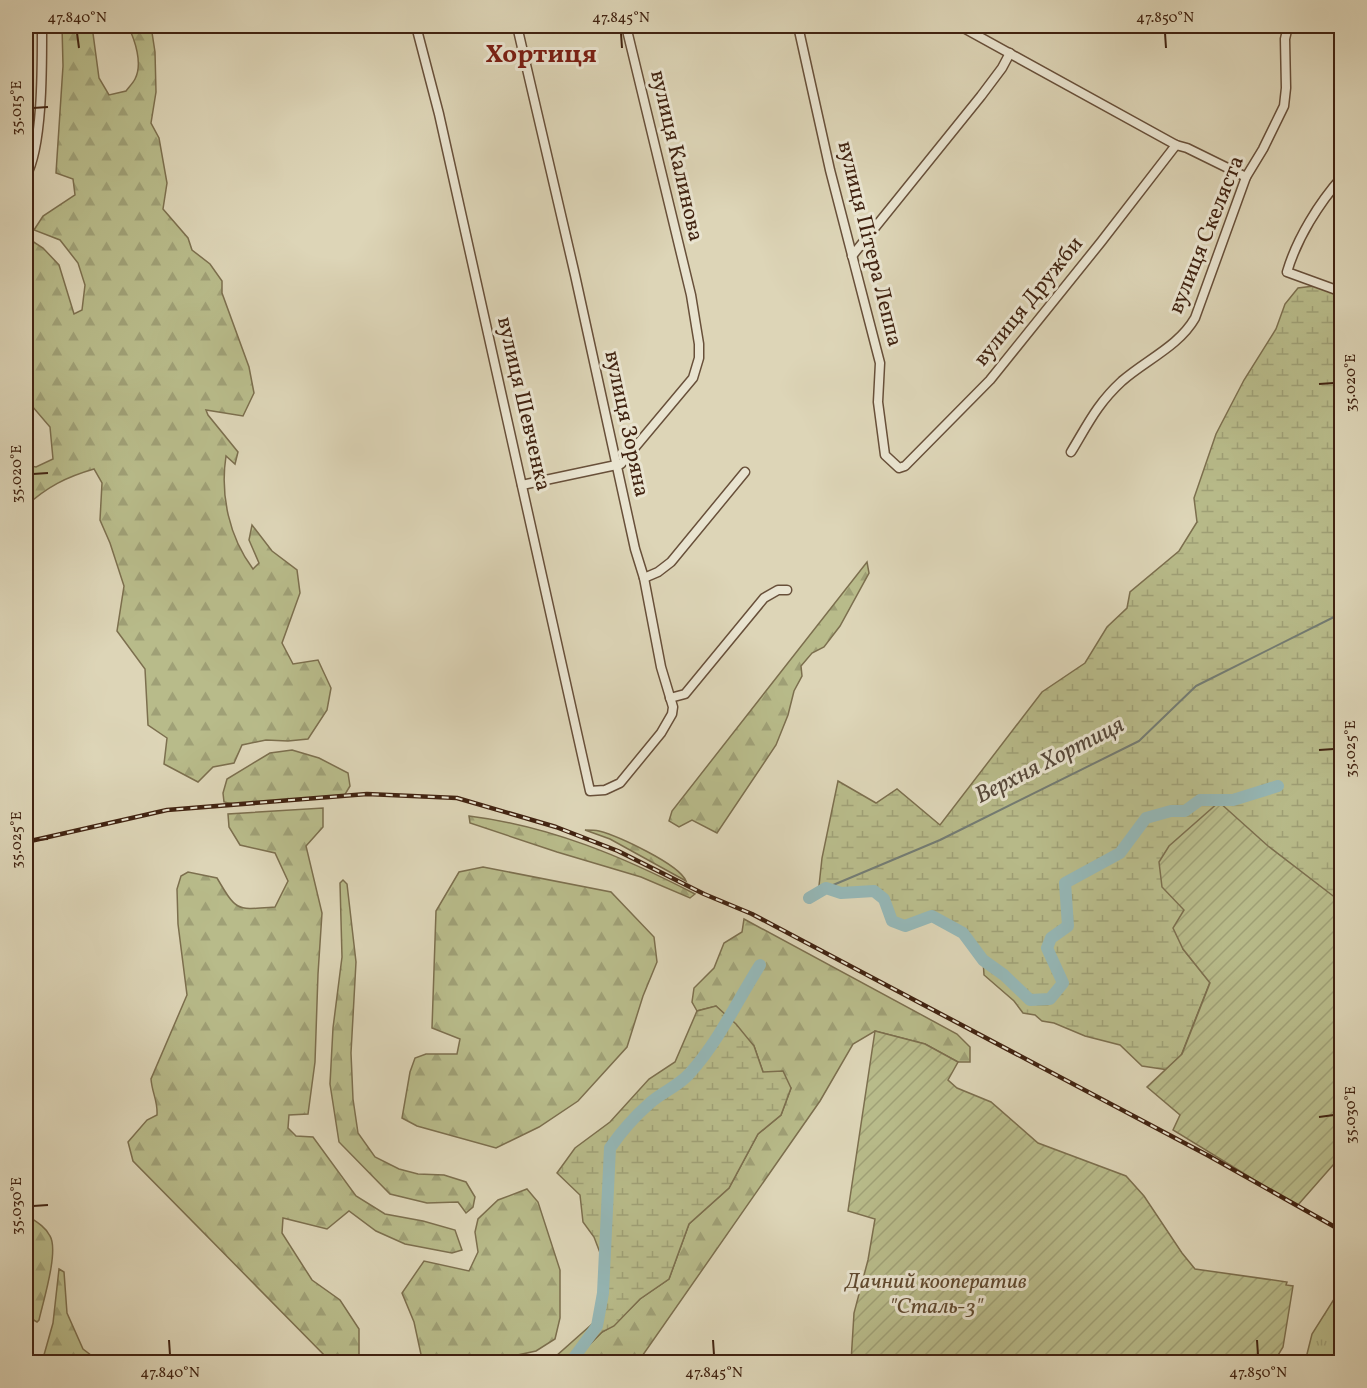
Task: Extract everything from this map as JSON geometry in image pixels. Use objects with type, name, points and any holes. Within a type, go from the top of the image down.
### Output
[{"type":"street","points":[[26,176],[33,160],[38,121],[42,26]]},
{"type":"street","name":"вулиця Шевченка","points":[[416,26],[441,125],[590,791]]},
{"type":"street","name":"вулиця Зоряна","points":[[517,26],[575,275],[616,466],[644,578],[661,667],[673,707],[671,718],[661,733],[620,783],[605,790],[590,791]]},
{"type":"street","name":"вулиця Калинова","points":[[616,466],[625,460],[693,378],[699,358],[691,295],[626,26]]},
{"type":"street","name":"вулиця Пітера Леппа","points":[[798,26],[830,170],[880,368],[878,402],[885,455],[898,468]]},
{"type":"street","points":[[960,26],[1176,145],[1187,148],[1246,177]]},
{"type":"street","name":"вулиця Скеляста","points":[[1071,452],[1101,402],[1133,371],[1165,350],[1192,324],[1202,302],[1246,177],[1284,106],[1285,39],[1288,26]]},
{"type":"street","points":[[852,256],[981,96],[1002,68],[1010,52]]},
{"type":"street","name":"вулиця Дружби","points":[[898,468],[905,466],[990,380],[1176,145]]},
{"type":"street","points":[[1341,177],[1314,217],[1291,258],[1287,272],[1341,292]]},
{"type":"street","points":[[522,485],[616,466]]},
{"type":"street","points":[[644,578],[658,572],[671,562],[745,472]]},
{"type":"street","points":[[670,698],[685,694],[764,598],[778,590],[787,590]]},
{"type":"green space","points":[[62,26],[92,26],[99,78],[109,95],[126,91],[137,73],[137,52],[128,26],[151,26],[155,52],[156,92],[151,123],[159,138],[167,183],[163,209],[188,238],[192,250],[210,264],[222,281],[222,293],[249,367],[254,393],[243,416],[206,410],[238,452],[235,464],[226,456],[224,486],[228,515],[238,543],[253,569],[259,563],[249,540],[252,525],[272,551],[297,570],[300,593],[282,643],[293,664],[318,660],[331,688],[327,710],[308,739],[266,740],[242,745],[234,763],[213,767],[198,782],[164,764],[167,738],[148,725],[145,669],[117,631],[124,586],[100,520],[102,483],[94,469],[57,483],[26,506],[26,465],[36,467],[53,459],[50,427],[26,399],[26,237],[43,248],[59,265],[74,314],[82,310],[85,285],[78,263],[60,240],[34,230],[43,216],[75,195],[73,179],[56,173],[63,66]]},
{"type":"green space","points":[[1322,285],[1341,294],[1341,909],[1184,910],[1183,949],[1210,982],[1175,1071],[1142,1066],[1120,1045],[1085,1036],[1054,1023],[1042,1021],[1035,1015],[1023,1013],[1014,1001],[984,975],[983,960],[963,933],[932,916],[905,926],[892,921],[884,899],[874,891],[841,893],[832,885],[819,886],[822,858],[838,781],[876,803],[897,789],[940,825],[1042,692],[1085,663],[1107,627],[1127,608],[1130,592],[1179,551],[1197,522],[1194,498],[1216,434],[1244,380],[1276,329],[1285,304],[1298,288]]},
{"type":"green space","points":[[867,562],[869,573],[840,626],[824,647],[812,653],[801,666],[802,676],[794,691],[788,715],[776,745],[717,833],[692,820],[679,827],[669,821],[672,811]]},
{"type":"green space","points":[[292,750],[319,758],[348,773],[350,786],[344,796],[233,804],[224,802],[223,793],[227,779],[270,753]]},
{"type":"green space","points":[[1219,802],[1268,846],[1341,902],[1341,1156],[1297,1206],[1173,1130],[1180,1115],[1147,1087],[1182,1054],[1210,983],[1183,949],[1173,928],[1184,910],[1162,887],[1159,862],[1169,846]]},
{"type":"green space","points":[[323,808],[323,827],[306,846],[322,913],[315,1062],[308,1114],[289,1115],[288,1128],[296,1136],[313,1137],[356,1196],[385,1214],[455,1230],[462,1250],[452,1253],[405,1244],[376,1231],[349,1211],[327,1229],[283,1218],[282,1233],[312,1280],[340,1300],[359,1329],[359,1362],[331,1362],[133,1161],[128,1142],[147,1120],[157,1115],[151,1079],[187,995],[178,924],[177,889],[181,876],[188,872],[217,878],[234,903],[245,908],[275,907],[288,881],[275,853],[240,845],[229,827],[228,814]]},
{"type":"green space","points":[[469,816],[528,827],[586,845],[695,894],[690,898],[641,877],[470,823]]},
{"type":"green space","points":[[585,830],[608,834],[647,852],[672,867],[686,881],[610,839]]},
{"type":"green space","points":[[483,867],[611,892],[654,937],[657,962],[643,996],[627,1047],[578,1101],[539,1127],[496,1148],[417,1126],[402,1118],[410,1072],[415,1058],[426,1054],[457,1054],[460,1039],[432,1028],[436,911],[459,872]]},
{"type":"green space","points":[[343,880],[347,884],[356,962],[351,1053],[353,1099],[358,1133],[375,1157],[399,1169],[418,1174],[444,1175],[466,1182],[475,1197],[473,1207],[466,1213],[458,1202],[427,1203],[390,1194],[339,1142],[330,1084],[333,1028],[342,957],[340,883]]},
{"type":"green space","points":[[744,919],[957,1034],[970,1047],[970,1062],[958,1062],[925,1044],[875,1031],[853,1044],[820,1101],[638,1362],[572,1362],[640,1299],[669,1279],[689,1224],[729,1188],[758,1134],[781,1115],[791,1088],[763,1072],[754,1046],[716,1006],[697,1011],[692,1002],[694,988],[714,968],[724,943],[742,932]]},
{"type":"green space","points":[[716,1006],[736,1024],[754,1046],[763,1072],[783,1071],[791,1088],[781,1115],[758,1134],[729,1188],[689,1224],[669,1279],[640,1299],[614,1326],[602,1332],[572,1362],[544,1362],[556,1356],[600,1317],[605,1275],[602,1258],[594,1237],[583,1222],[580,1195],[557,1173],[575,1148],[610,1122],[649,1079],[675,1062],[697,1011]]},
{"type":"green space","name":"Дачний кооператив \"Сталь-3\"","points":[[875,1031],[925,1044],[958,1062],[948,1080],[957,1088],[991,1102],[1038,1143],[1126,1176],[1144,1196],[1195,1269],[1287,1282],[1286,1285],[1293,1286],[1283,1347],[1274,1362],[851,1362],[854,1313],[868,1260],[875,1219],[848,1211]]},
{"type":"green space","points":[[527,1189],[538,1202],[560,1270],[560,1318],[555,1339],[536,1351],[496,1362],[421,1362],[414,1322],[402,1293],[424,1261],[469,1271],[478,1252],[475,1232],[478,1219],[498,1200]]},
{"type":"green space","points":[[26,1215],[45,1229],[52,1243],[52,1264],[37,1322],[32,1319],[31,1262],[26,1272]]},
{"type":"green space","points":[[59,1269],[64,1272],[67,1313],[83,1349],[100,1362],[42,1362],[53,1323]]},
{"type":"green space","points":[[1341,1288],[1341,1362],[1305,1362],[1312,1334]]},
{"type":"waterway","name":"Верхня Хортиця","points":[[826,888],[940,840],[1139,741],[1196,686],[1342,613]]},
{"type":"waterway","name":"Верхня Хортиця","points":[[809,898],[826,888],[841,893],[874,891],[884,899],[892,921],[905,926],[932,916],[963,933],[983,960],[1004,975],[1030,1000],[1050,999],[1063,983],[1047,948],[1051,938],[1068,926],[1065,883],[1120,853],[1146,818],[1171,811],[1185,811],[1200,800],[1233,800],[1278,786]]},
{"type":"waterway","name":"Верхня Хортиця","points":[[565,1362],[573,1359],[597,1326],[603,1293],[610,1148],[639,1113],[686,1078],[700,1061],[719,1034],[760,965]]},
{"type":"railway","points":[[26,842],[167,810],[367,794],[457,798],[556,827],[618,851],[704,894],[752,914],[1209,1156],[1342,1231]]},
{"type":"district","name":"Хортиця","points":[[541,55]]}]
